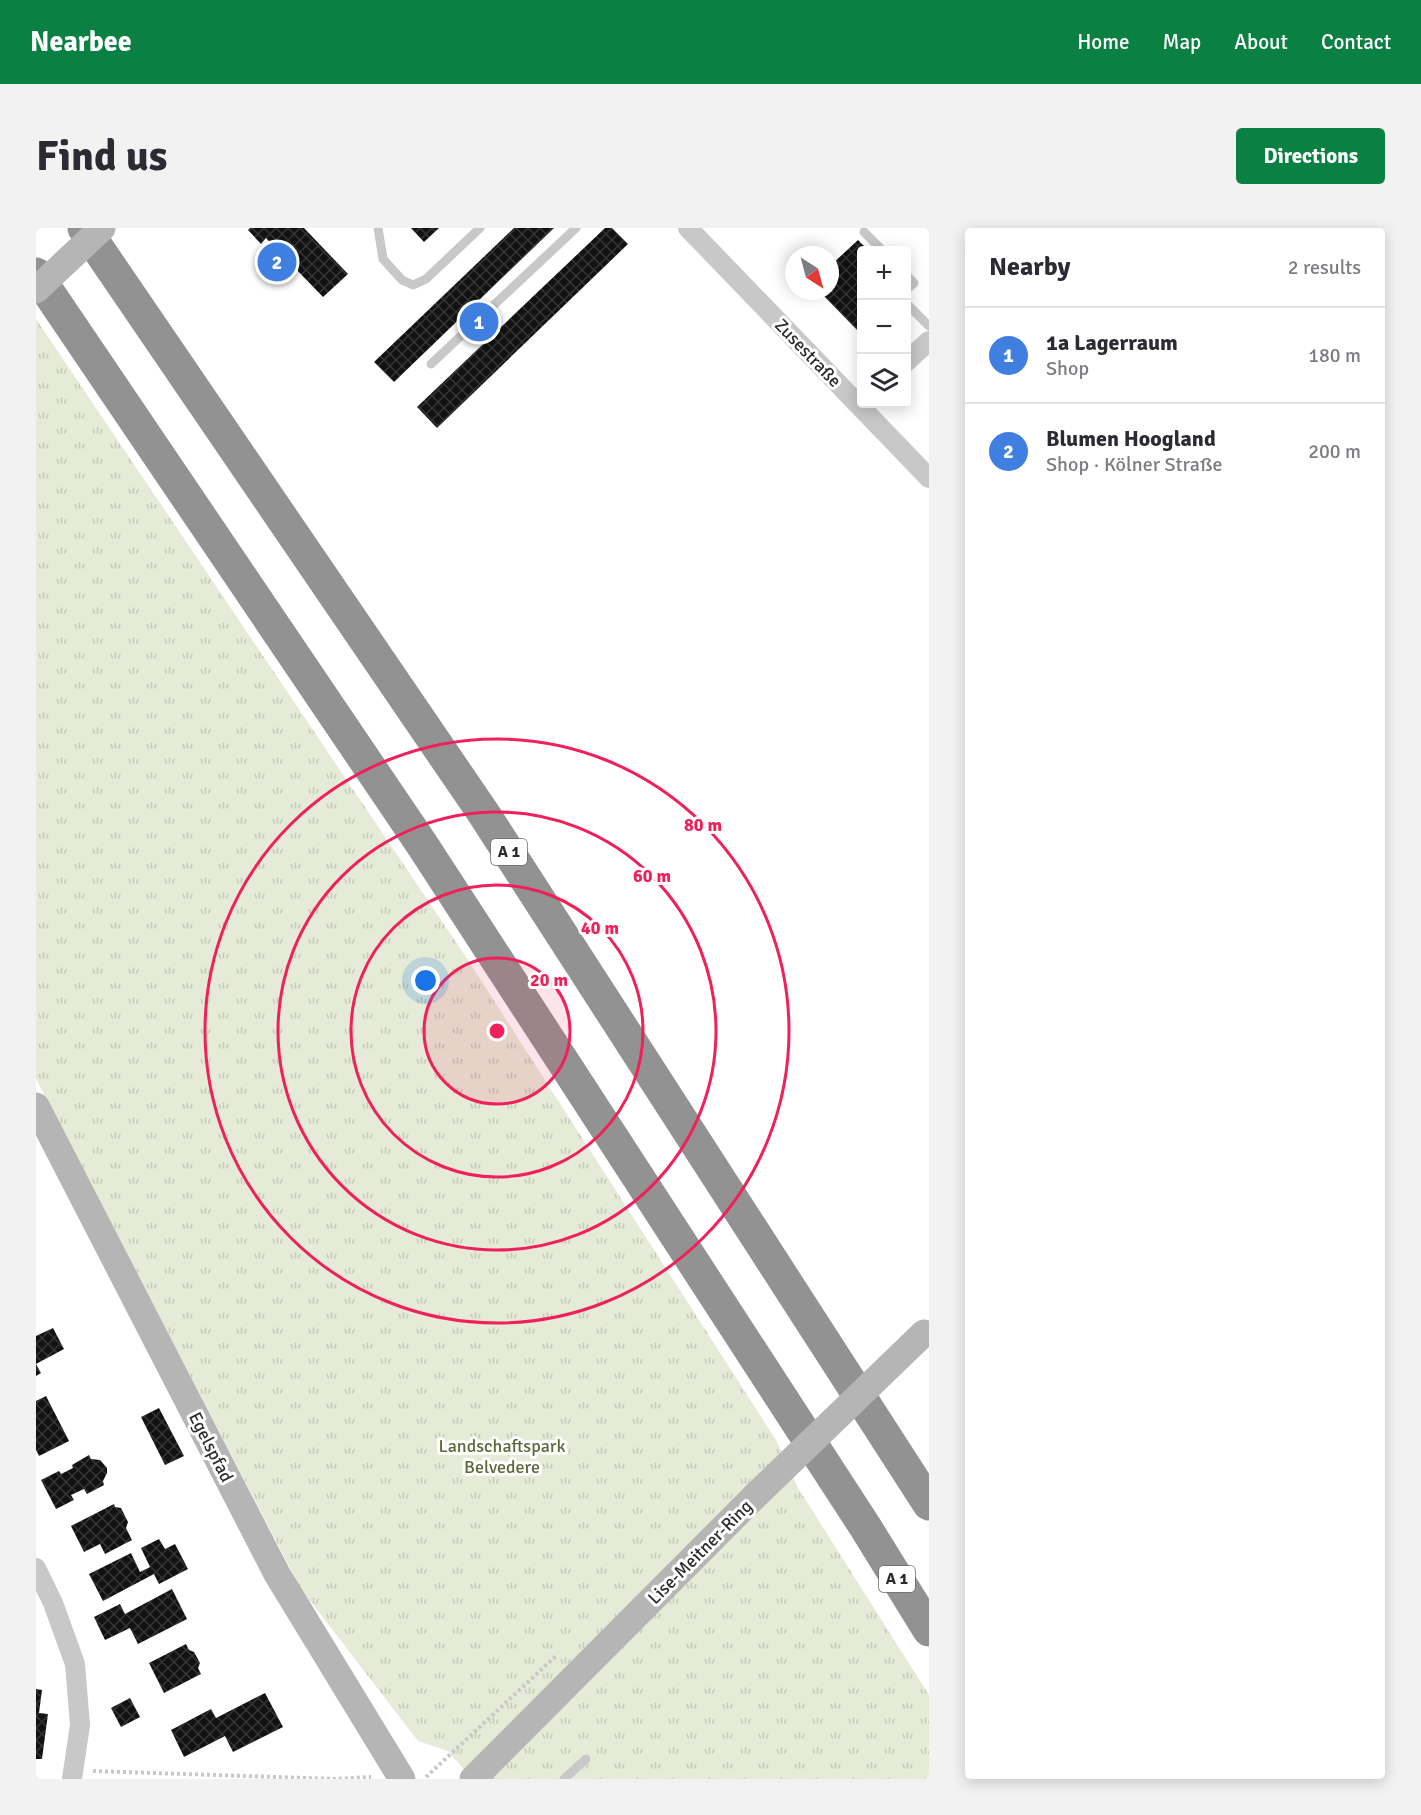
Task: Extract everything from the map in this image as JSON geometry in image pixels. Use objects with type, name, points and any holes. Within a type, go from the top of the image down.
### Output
[{"type":"highway","name":"A 1","points":[[84,228],[484,814],[929,1504]]},
{"type":"highway","name":"A 1","points":[[36,273],[423,846],[859,1518],[929,1630]]},
{"type":"street","points":[[36,290],[102,228]]},
{"type":"street","name":"Zusestraße","points":[[688,228],[857,400]]},
{"type":"street","points":[[911,357],[929,341]]},
{"type":"street","name":"Zusestraße","points":[[865,408],[929,478]]},
{"type":"street","name":"Egelspfad","points":[[36,1106],[277,1574],[400,1777]]},
{"type":"street","name":"Lise-Meitner-Ring","points":[[473,1779],[755,1496],[927,1331]]},
{"type":"street","points":[[36,1568],[53,1603],[75,1664],[80,1725],[74,1775]]},
{"type":"lane","points":[[378,228],[383,259],[402,280],[413,285],[426,279],[480,228]]},
{"type":"lane","points":[[431,364],[576,228]]},
{"type":"lane","points":[[864,232],[878,246]]},
{"type":"lane","points":[[911,308],[929,326]]},
{"type":"lane","points":[[564,1779],[586,1759]]},
{"type":"path","points":[[74,1775],[335,1779],[400,1777]]},
{"type":"green space","name":"Landschaftspark Belvedere","points":[[36,319],[466,957],[776,1440],[798,1488],[929,1695],[929,1779],[472,1779],[448,1751],[418,1741],[301,1589],[36,1079]]},
{"type":"building","points":[[250,228],[304,228],[348,274],[323,297],[266,238],[261,244],[248,230]]},
{"type":"building","points":[[411,228],[439,228],[424,242]]},
{"type":"building","points":[[514,228],[554,228],[394,382],[374,362]]},
{"type":"building","points":[[605,228],[612,228],[628,244],[437,428],[417,407]]},
{"type":"building","points":[[858,240],[864,246],[857,246],[857,330],[828,300],[839,300],[839,258]]},
{"type":"building","points":[[53,1328],[64,1349],[36,1364],[36,1336]]},
{"type":"building","points":[[36,1364],[41,1373],[36,1376]]},
{"type":"building","points":[[46,1396],[69,1441],[39,1456],[36,1450],[36,1401]]},
{"type":"building","points":[[159,1408],[184,1456],[165,1465],[141,1417]]},
{"type":"building","points":[[89,1455],[91,1459],[100,1460],[107,1468],[104,1485],[87,1494],[84,1489],[71,1495],[74,1500],[56,1509],[41,1480],[59,1471],[61,1474],[73,1468],[72,1465]]},
{"type":"building","points":[[114,1504],[115,1507],[121,1508],[128,1522],[126,1528],[132,1540],[105,1554],[100,1544],[84,1552],[71,1526]]},
{"type":"building","points":[[159,1539],[165,1549],[175,1544],[188,1569],[159,1584],[154,1574],[103,1601],[89,1574],[131,1553],[140,1572],[150,1567],[141,1548]]},
{"type":"building","points":[[172,1589],[187,1619],[138,1644],[130,1628],[105,1640],[94,1617],[120,1604],[125,1614]]},
{"type":"building","points":[[186,1644],[200,1663],[198,1668],[201,1674],[164,1693],[149,1663]]},
{"type":"building","points":[[36,1689],[42,1690],[39,1713],[48,1714],[42,1759],[36,1759]]},
{"type":"building","points":[[265,1693],[283,1727],[233,1752],[225,1736],[184,1757],[171,1730],[211,1709],[216,1718]]},
{"type":"building","points":[[130,1698],[140,1717],[121,1727],[111,1708]]},
{"type":"place","name":"Blumen Hoogland","points":[[277,262]]},
{"type":"place","name":"1a Lagerraum","points":[[479,322]]}]
